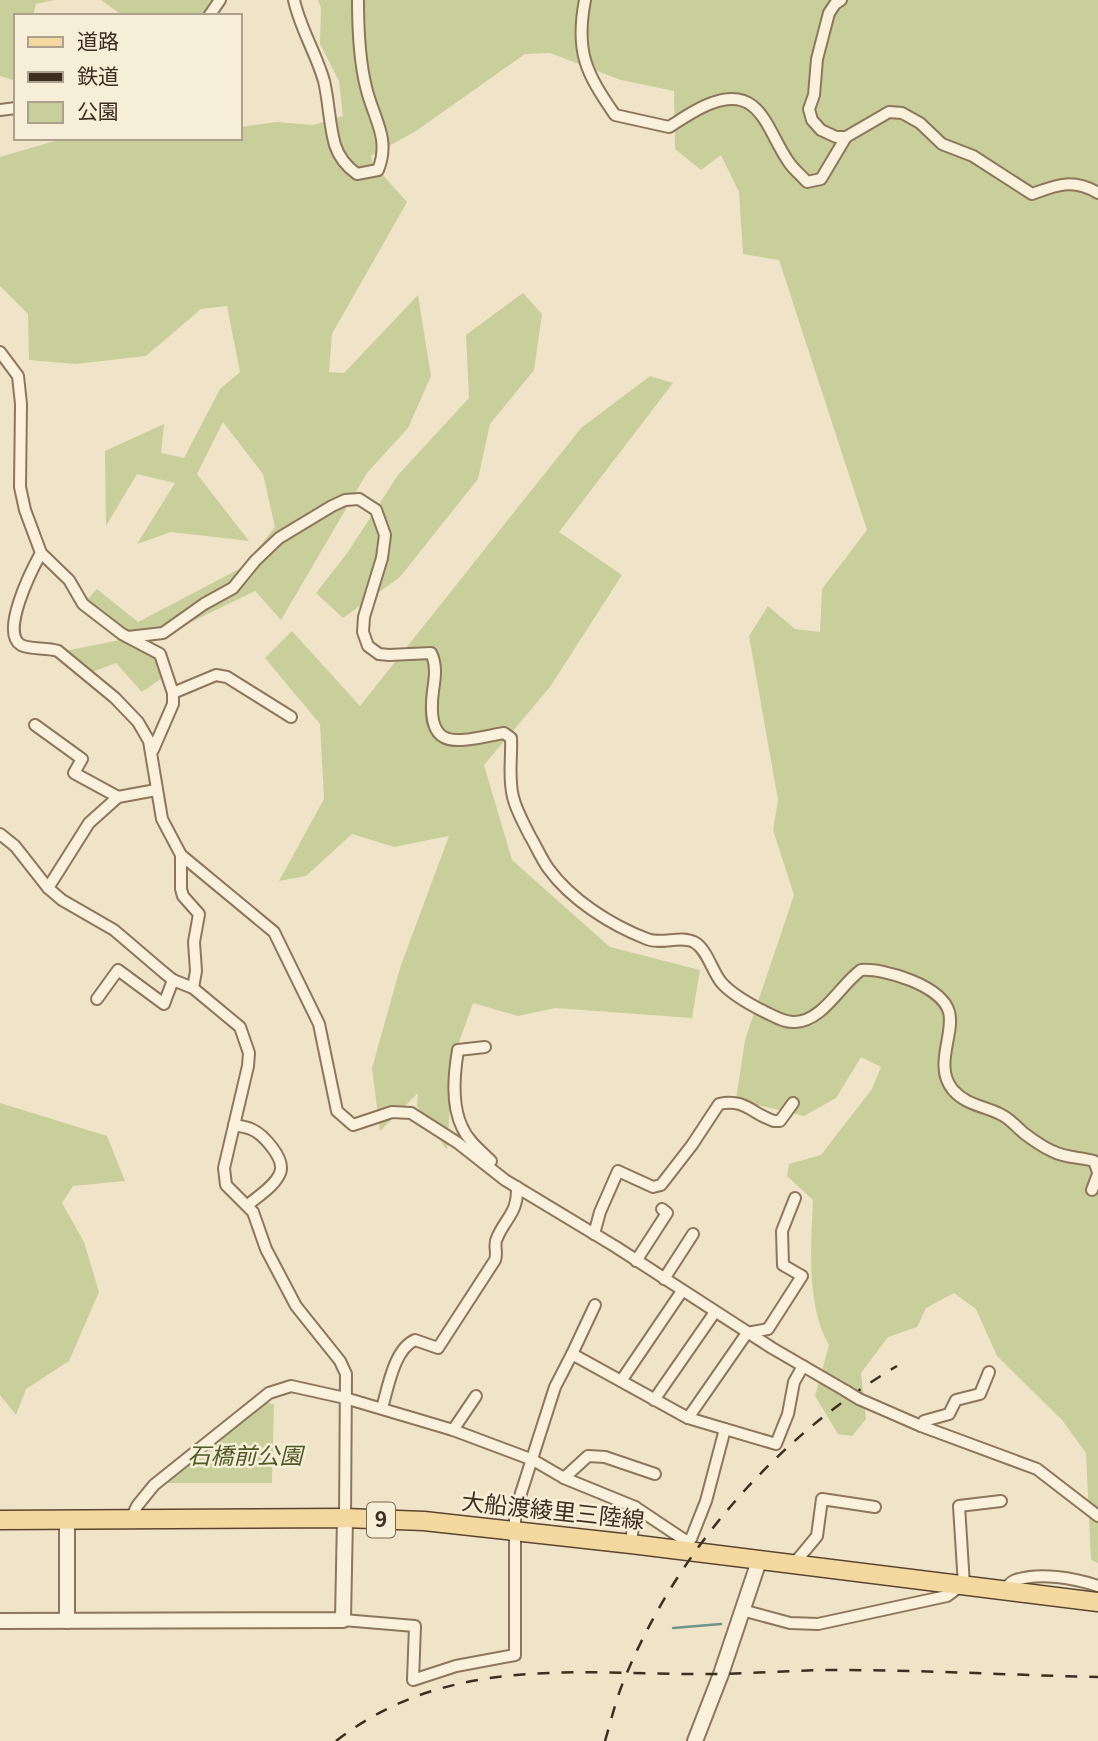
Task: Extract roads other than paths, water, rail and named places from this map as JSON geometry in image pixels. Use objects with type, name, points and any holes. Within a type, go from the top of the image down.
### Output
[{"type":"main road","name":"大船渡綾里三陸線","points":[[0,1520],[345,1518],[424,1521],[1098,1602]]},
{"type":"street","points":[[294,0],[324,83],[335,146],[342,159],[358,174],[378,170],[385,146],[361,64],[358,0]]},
{"type":"street","points":[[585,0],[581,23],[582,49],[591,80],[615,115],[668,127],[711,103],[731,98],[745,101],[765,118],[789,162],[807,182],[821,179],[846,137],[889,112],[902,113],[920,123],[942,144],[973,156],[1031,194],[1070,183],[1085,185],[1098,193]]},
{"type":"street","points":[[841,0],[829,13],[817,59],[814,95],[809,109],[812,120],[821,130],[836,137],[846,137]]},
{"type":"street","points":[[0,352],[18,376],[21,404],[20,487],[25,510],[41,553],[69,580],[83,604],[128,637],[160,654],[173,693],[173,704],[153,750]]},
{"type":"street","points":[[128,637],[163,633],[204,604],[233,588],[279,538],[338,503],[359,499],[376,510],[385,535],[382,558],[364,617],[363,632],[368,646],[379,654],[431,653],[435,661],[432,720],[435,731],[445,739],[463,741],[504,733],[511,738],[509,770],[513,798],[547,867],[559,882],[619,927],[651,940],[684,940],[695,943],[703,950],[723,985],[758,1008],[785,1021],[804,1020],[815,1014],[861,971],[885,972],[926,988],[941,999],[950,1013],[944,1060],[947,1081],[953,1090],[963,1100],[1014,1122],[1025,1134],[1054,1153],[1094,1161],[1098,1173],[1091,1190]]},
{"type":"street","points":[[41,553],[29,573],[10,619],[8,629],[11,638],[24,647],[58,650],[115,698],[138,722],[153,750],[156,790],[162,819],[181,855],[274,932],[319,1024],[337,1111],[353,1125],[392,1112],[411,1113],[458,1143],[505,1180],[747,1333],[859,1399],[921,1426],[1037,1469],[1098,1516]]},
{"type":"street","points":[[173,693],[216,675],[227,677],[291,717]]},
{"type":"street","points":[[35,725],[82,759],[74,772],[118,797]]},
{"type":"street","points":[[48,888],[89,823],[118,797],[156,790]]},
{"type":"street","points":[[0,834],[15,846],[48,888],[62,900],[114,930],[173,980],[193,988],[240,1027],[245,1038],[249,1053],[248,1066],[224,1168],[224,1179],[226,1185],[253,1212],[265,1250],[296,1306],[340,1361],[346,1374],[343,1620]]},
{"type":"street","points":[[181,855],[183,896],[199,914],[194,943],[196,971],[193,988]]},
{"type":"street","points":[[97,999],[118,970],[164,1004],[173,980]]},
{"type":"street","points":[[485,1047],[458,1050],[454,1077],[457,1112],[470,1139],[505,1180]]},
{"type":"street","points":[[594,1234],[600,1212],[618,1171],[657,1187],[692,1146],[719,1104],[731,1101],[774,1121],[780,1121],[793,1103]]},
{"type":"street","points":[[234,1125],[255,1132],[278,1156],[282,1171],[277,1179],[248,1205]]},
{"type":"street","points":[[382,1408],[404,1348],[410,1341],[415,1340],[438,1348],[495,1260],[496,1239],[515,1209],[517,1187]]},
{"type":"street","points":[[688,1418],[747,1333],[768,1329],[802,1276],[783,1265],[782,1231],[795,1198]]},
{"type":"street","points":[[636,1261],[667,1213],[662,1209]]},
{"type":"street","points":[[664,1279],[693,1234]]},
{"type":"street","points":[[621,1381],[682,1291]]},
{"type":"street","points":[[0,1621],[343,1620],[415,1626],[413,1679],[515,1655],[515,1512],[555,1387],[595,1305]]},
{"type":"street","points":[[654,1400],[715,1312]]},
{"type":"street","points":[[572,1354],[688,1418],[776,1444],[788,1414],[794,1382],[803,1366]]},
{"type":"street","points":[[921,1426],[924,1421],[948,1414],[961,1397],[975,1397],[979,1394],[989,1372]]},
{"type":"street","points":[[131,1520],[137,1506],[154,1485],[269,1393],[291,1386],[382,1408],[453,1430],[533,1460],[564,1478],[635,1507],[686,1541],[691,1539],[706,1501],[725,1429]]},
{"type":"street","points":[[453,1430],[476,1396]]},
{"type":"street","points":[[564,1478],[588,1456],[605,1457],[655,1474]]},
{"type":"street","points":[[793,1565],[817,1536],[822,1499],[874,1507]]},
{"type":"street","points":[[742,1610],[790,1623],[818,1624],[947,1596],[961,1585],[959,1506],[1001,1501]]},
{"type":"street","points":[[631,1544],[635,1507]]},
{"type":"street","points":[[67,1520],[67,1621]]},
{"type":"street","points":[[695,1741],[759,1561]]},
{"type":"street","points":[[1003,1590],[1014,1580],[1052,1576],[1098,1586]]},
{"type":"waterway","points":[[673,1628],[721,1624]]},
{"type":"railway","points":[[605,1741],[621,1687],[646,1632],[672,1586],[702,1542],[735,1501],[772,1462],[811,1427],[897,1366]]},
{"type":"railway","points":[[336,1741],[380,1712],[426,1693],[474,1681],[522,1674],[723,1674],[834,1670],[1098,1677]]},
{"type":"park label","name":"石橋前公園","points":[[245,1456]]}]
